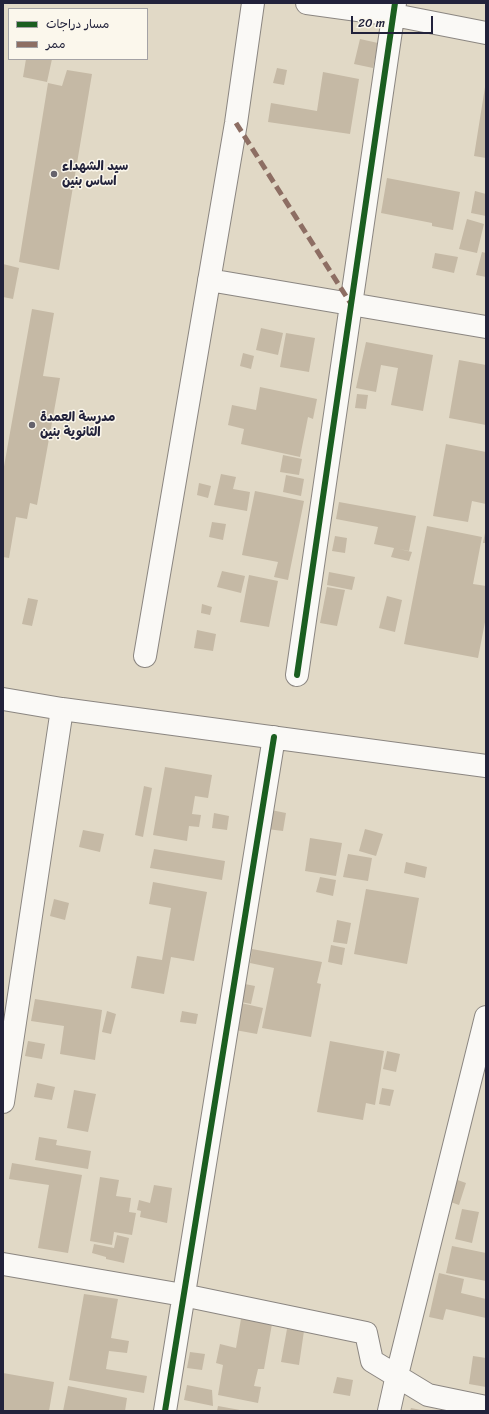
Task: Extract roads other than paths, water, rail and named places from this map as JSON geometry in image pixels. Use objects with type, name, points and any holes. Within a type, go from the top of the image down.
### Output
[{"type":"street","points":[[145,656],[236,123],[253,3]]},
{"type":"street","points":[[306,3],[395,9],[486,33]]},
{"type":"street","points":[[297,675],[395,9]]},
{"type":"street","points":[[209,280],[486,327]]},
{"type":"street","points":[[3,699],[62,709],[486,766]]},
{"type":"street","points":[[4,1094],[62,709]]},
{"type":"street","points":[[165,1411],[274,737]]},
{"type":"street","points":[[389,1411],[485,1022]]},
{"type":"street","points":[[3,1264],[183,1295],[366,1333],[372,1361],[428,1395],[486,1407]]},
{"type":"place","name":"سيد الشهداء اساس بنين","points":[[54,174]]},
{"type":"place","name":"مدرسة العمدة الثانوية بنين","points":[[32,425]]}]
